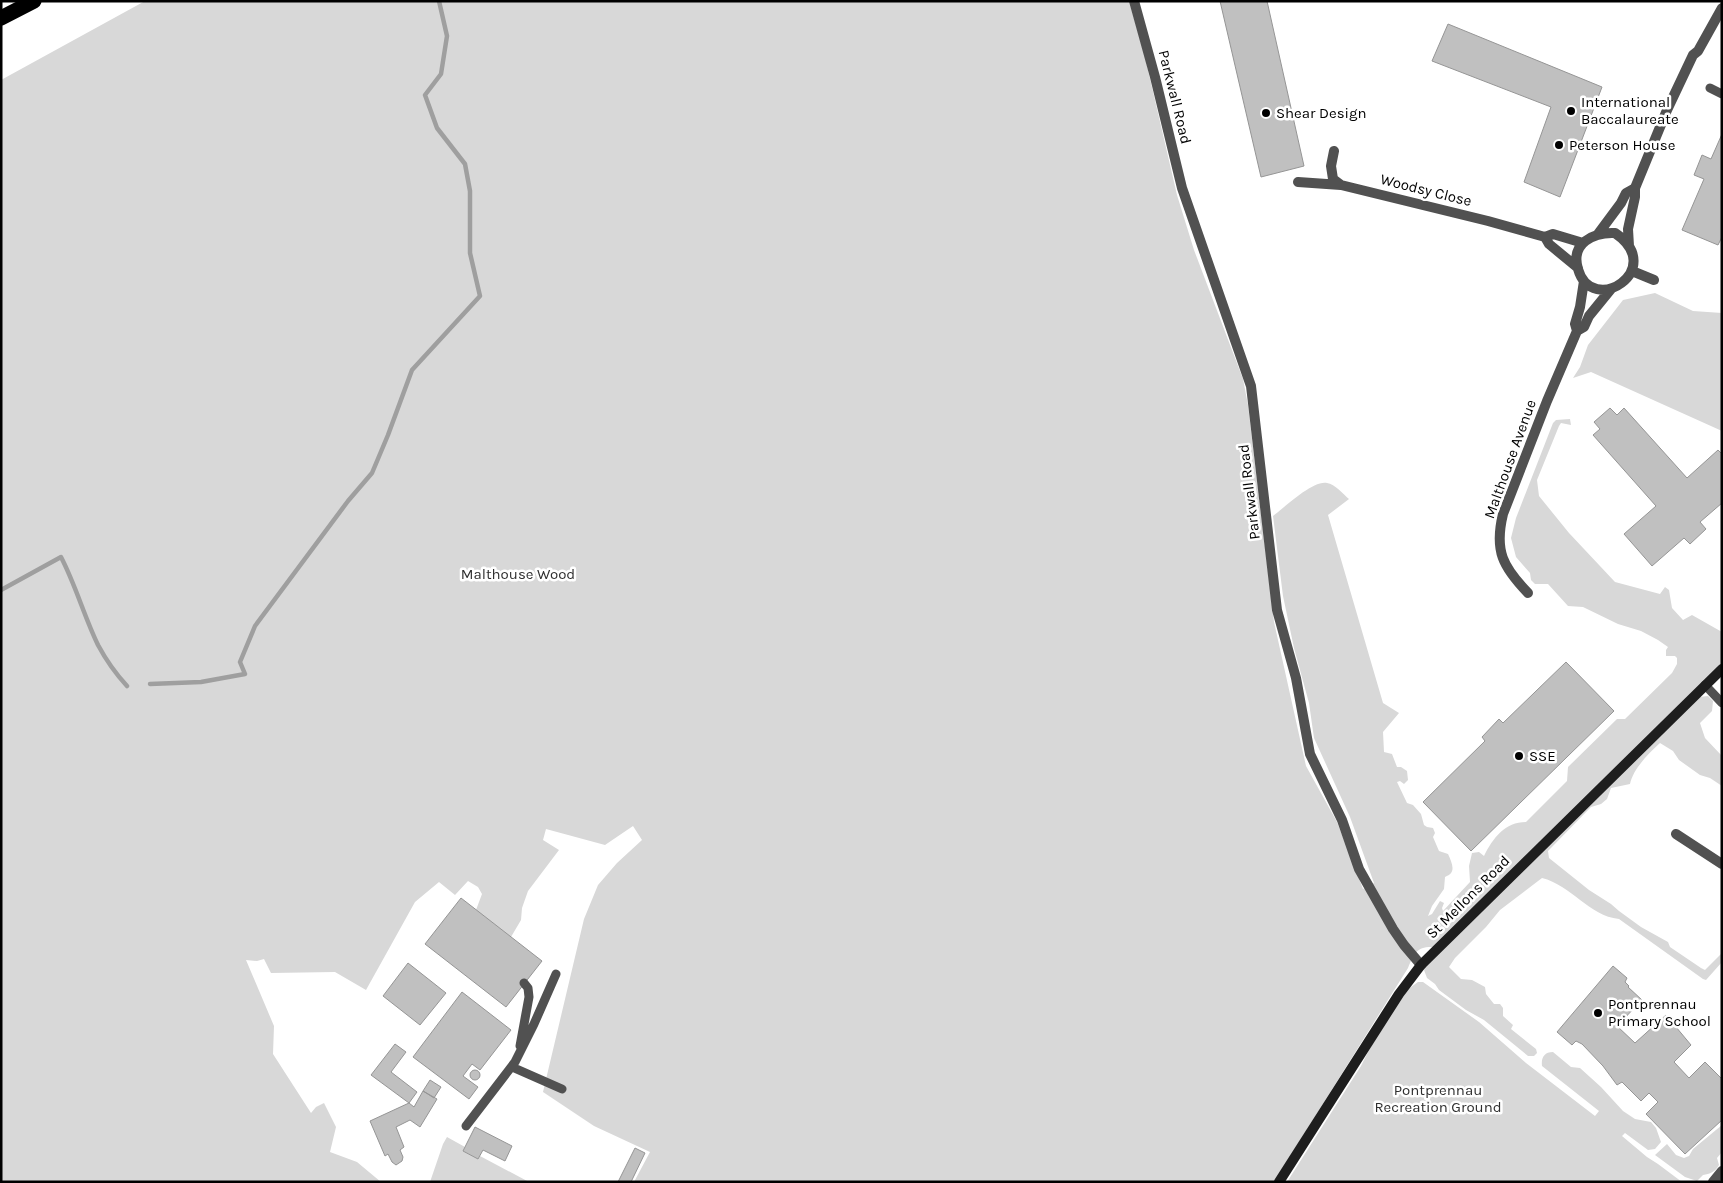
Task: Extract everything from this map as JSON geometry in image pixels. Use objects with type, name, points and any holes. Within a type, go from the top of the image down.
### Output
[{"type":"highway","points":[[1,18],[34,1]]},
{"type":"main road","name":"St Mellons Road","points":[[1280,1182],[1388,1010],[1403,987],[1421,965],[1722,669]]},
{"type":"street","name":"Parkwall Road","points":[[1134,1],[1182,188],[1251,386],[1277,610],[1296,678],[1310,754],[1342,820],[1359,869],[1393,930],[1421,965]]},
{"type":"street","points":[[1629,246],[1628,229],[1635,197],[1634,188],[1690,61],[1698,51],[1722,8]]},
{"type":"street","points":[[1334,151],[1331,166],[1333,179],[1341,184]]},
{"type":"street","name":"Woodsy Close","points":[[1298,182],[1341,184],[1545,237],[1553,234],[1583,243]]},
{"type":"street","points":[[1598,234],[1621,203],[1626,193],[1634,188]]},
{"type":"street","points":[[1615,233],[1629,246],[1633,254],[1632,271],[1627,279],[1620,286],[1602,290],[1592,287],[1584,281],[1578,268],[1578,250],[1583,243],[1590,237],[1598,234],[1615,233]]},
{"type":"street","points":[[1545,237],[1549,244],[1578,268]]},
{"type":"street","points":[[1632,271],[1654,280]]},
{"type":"street","name":"Malthouse Avenue","points":[[1577,331],[1575,324],[1580,308],[1584,281]]},
{"type":"street","name":"Malthouse Avenue","points":[[1528,593],[1505,565],[1499,544],[1499,531],[1503,514],[1547,401],[1577,331],[1584,327],[1611,289]]},
{"type":"street","points":[[1676,834],[1722,864]]},
{"type":"street","points":[[1713,1182],[1722,1171]]},
{"type":"lane","points":[[1710,88],[1722,94]]},
{"type":"lane","points":[[1705,685],[1722,703]]},
{"type":"lane","points":[[466,1126],[512,1067],[556,974]]},
{"type":"lane","points":[[518,1055],[529,997],[528,988],[524,984]]},
{"type":"lane","points":[[512,1067],[562,1089]]},
{"type":"green space","name":"Malthouse Wood","points":[[145,1],[1129,1],[1145,57],[1177,195],[1194,250],[1243,379],[1248,405],[1274,622],[1306,766],[1337,822],[1363,889],[1374,883],[1350,817],[1314,738],[1309,703],[1294,648],[1283,596],[1273,516],[1307,490],[1321,483],[1333,485],[1349,499],[1328,515],[1383,703],[1399,713],[1383,732],[1384,752],[1392,754],[1397,767],[1407,771],[1408,780],[1404,784],[1400,781],[1397,782],[1407,803],[1413,805],[1421,814],[1424,825],[1433,828],[1435,833],[1433,837],[1439,851],[1448,854],[1452,864],[1451,873],[1445,877],[1444,889],[1432,906],[1428,916],[1432,914],[1440,901],[1444,903],[1443,911],[1470,882],[1469,866],[1472,853],[1479,852],[1484,856],[1500,832],[1512,825],[1526,822],[1567,781],[1568,767],[1617,719],[1625,719],[1672,673],[1677,664],[1677,658],[1675,656],[1666,656],[1668,647],[1658,640],[1583,607],[1568,606],[1548,584],[1535,584],[1531,580],[1530,573],[1516,557],[1511,538],[1516,518],[1553,423],[1556,420],[1570,419],[1571,425],[1561,423],[1559,426],[1537,480],[1539,496],[1569,533],[1615,582],[1660,594],[1665,587],[1669,590],[1672,608],[1683,620],[1692,615],[1722,632],[1722,664],[1718,666],[1699,697],[1708,696],[1713,701],[1712,711],[1700,723],[1705,738],[1722,756],[1722,786],[1710,778],[1700,775],[1679,760],[1673,751],[1660,743],[1646,756],[1630,784],[1611,788],[1607,799],[1601,804],[1591,807],[1548,851],[1549,858],[1589,890],[1641,927],[1668,942],[1670,947],[1701,968],[1705,970],[1722,953],[1722,962],[1706,980],[1703,979],[1619,919],[1608,917],[1598,912],[1562,887],[1542,878],[1500,910],[1455,958],[1449,967],[1461,979],[1472,980],[1485,987],[1486,994],[1494,1004],[1500,1004],[1503,1008],[1503,1016],[1513,1025],[1511,1029],[1536,1049],[1537,1053],[1534,1056],[1528,1056],[1484,1020],[1466,1010],[1439,990],[1427,978],[1424,970],[1434,947],[1420,949],[1414,954],[1408,968],[1274,1182],[634,1182],[650,1152],[594,1126],[543,1092],[584,919],[598,885],[617,863],[642,840],[633,826],[605,845],[546,829],[543,840],[559,850],[528,891],[522,908],[521,920],[511,937],[476,910],[482,894],[478,887],[468,881],[455,895],[439,882],[415,902],[366,990],[335,972],[271,973],[264,959],[257,961],[246,960],[274,1026],[273,1054],[311,1113],[316,1107],[324,1103],[336,1127],[330,1152],[357,1162],[381,1182],[1,1182],[1,80]]},
{"type":"green space","points":[[1655,293],[1693,311],[1722,313],[1722,431],[1591,372],[1573,378],[1580,367],[1588,345],[1623,300]]},
{"type":"green space","name":"Pontprennau Recreation Ground","points":[[1418,982],[1423,982],[1479,1022],[1526,1063],[1595,1116],[1599,1111],[1542,1066],[1542,1060],[1545,1054],[1553,1052],[1571,1067],[1580,1068],[1623,1111],[1635,1119],[1651,1122],[1656,1128],[1661,1142],[1655,1149],[1648,1150],[1625,1133],[1622,1136],[1682,1182],[1287,1182],[1361,1066],[1404,992]]},
{"type":"green space","points":[[1722,1125],[1722,1152],[1717,1158],[1719,1165],[1714,1171],[1703,1175],[1697,1181],[1685,1177],[1655,1155],[1667,1144],[1676,1155],[1684,1158],[1689,1156],[1693,1149]]},
{"type":"green space","points":[[447,1137],[465,1147],[463,1151],[478,1159],[480,1156],[529,1182],[430,1182]]},
{"type":"building","points":[[1220,1],[1267,1],[1304,166],[1261,177]]},
{"type":"building","name":"Peterson House","points":[[1448,24],[1602,87],[1560,197],[1524,182],[1551,107],[1432,61]]},
{"type":"building","points":[[1722,134],[1722,237],[1718,245],[1682,230],[1704,179],[1694,175],[1702,155],[1711,159]]},
{"type":"building","points":[[1610,408],[1617,415],[1624,408],[1687,478],[1718,450],[1722,454],[1722,503],[1700,522],[1706,529],[1690,544],[1684,538],[1652,566],[1624,534],[1656,506],[1593,435],[1600,429],[1594,422]]},
{"type":"building","points":[[1566,662],[1614,711],[1471,851],[1423,802],[1485,741],[1482,737],[1499,719],[1503,723]]},
{"type":"building","points":[[461,898],[542,961],[506,1007],[425,944]]},
{"type":"building","points":[[408,963],[446,993],[420,1025],[383,996]]},
{"type":"building","points":[[1613,966],[1627,978],[1625,982],[1628,987],[1642,1000],[1617,1026],[1635,1043],[1666,1015],[1691,1045],[1674,1062],[1689,1078],[1705,1062],[1722,1079],[1722,1120],[1685,1154],[1646,1114],[1658,1102],[1649,1093],[1641,1101],[1622,1082],[1617,1085],[1603,1066],[1582,1044],[1576,1041],[1572,1045],[1557,1032]]},
{"type":"building","points":[[462,992],[511,1030],[480,1070],[472,1064],[463,1076],[478,1087],[469,1099],[413,1057]]},
{"type":"building","points":[[395,1044],[406,1052],[391,1072],[417,1092],[409,1103],[371,1075]]},
{"type":"building","points":[[473,1070],[477,1070],[480,1075],[479,1079],[473,1080],[470,1077],[470,1073]]},
{"type":"building","points":[[430,1080],[441,1087],[434,1098],[423,1091]]},
{"type":"building","points":[[423,1091],[437,1099],[420,1127],[410,1120],[396,1127],[404,1147],[400,1150],[403,1157],[402,1161],[396,1165],[388,1154],[385,1156],[370,1121],[409,1103],[414,1107]]},
{"type":"building","points":[[475,1127],[512,1146],[505,1161],[483,1150],[478,1159],[463,1151]]},
{"type":"building","points":[[635,1148],[645,1153],[631,1182],[618,1182]]},
{"type":"waterway","points":[[150,684],[201,682],[245,674],[240,662],[255,626],[348,501],[372,473],[412,370],[480,296],[470,253],[470,191],[465,164],[437,128],[425,95],[441,74],[447,36],[439,1]]},
{"type":"waterway","points":[[1,590],[61,557],[98,645],[111,667],[127,686]]},
{"type":"place","name":"International Baccalaureate","points":[[1571,111]]},
{"type":"place","name":"Shear Design","points":[[1266,113]]},
{"type":"place","name":"Peterson House","points":[[1559,145]]},
{"type":"place","name":"SSE","points":[[1519,756]]},
{"type":"place","name":"Pontprennau Primary School","points":[[1598,1013]]}]
